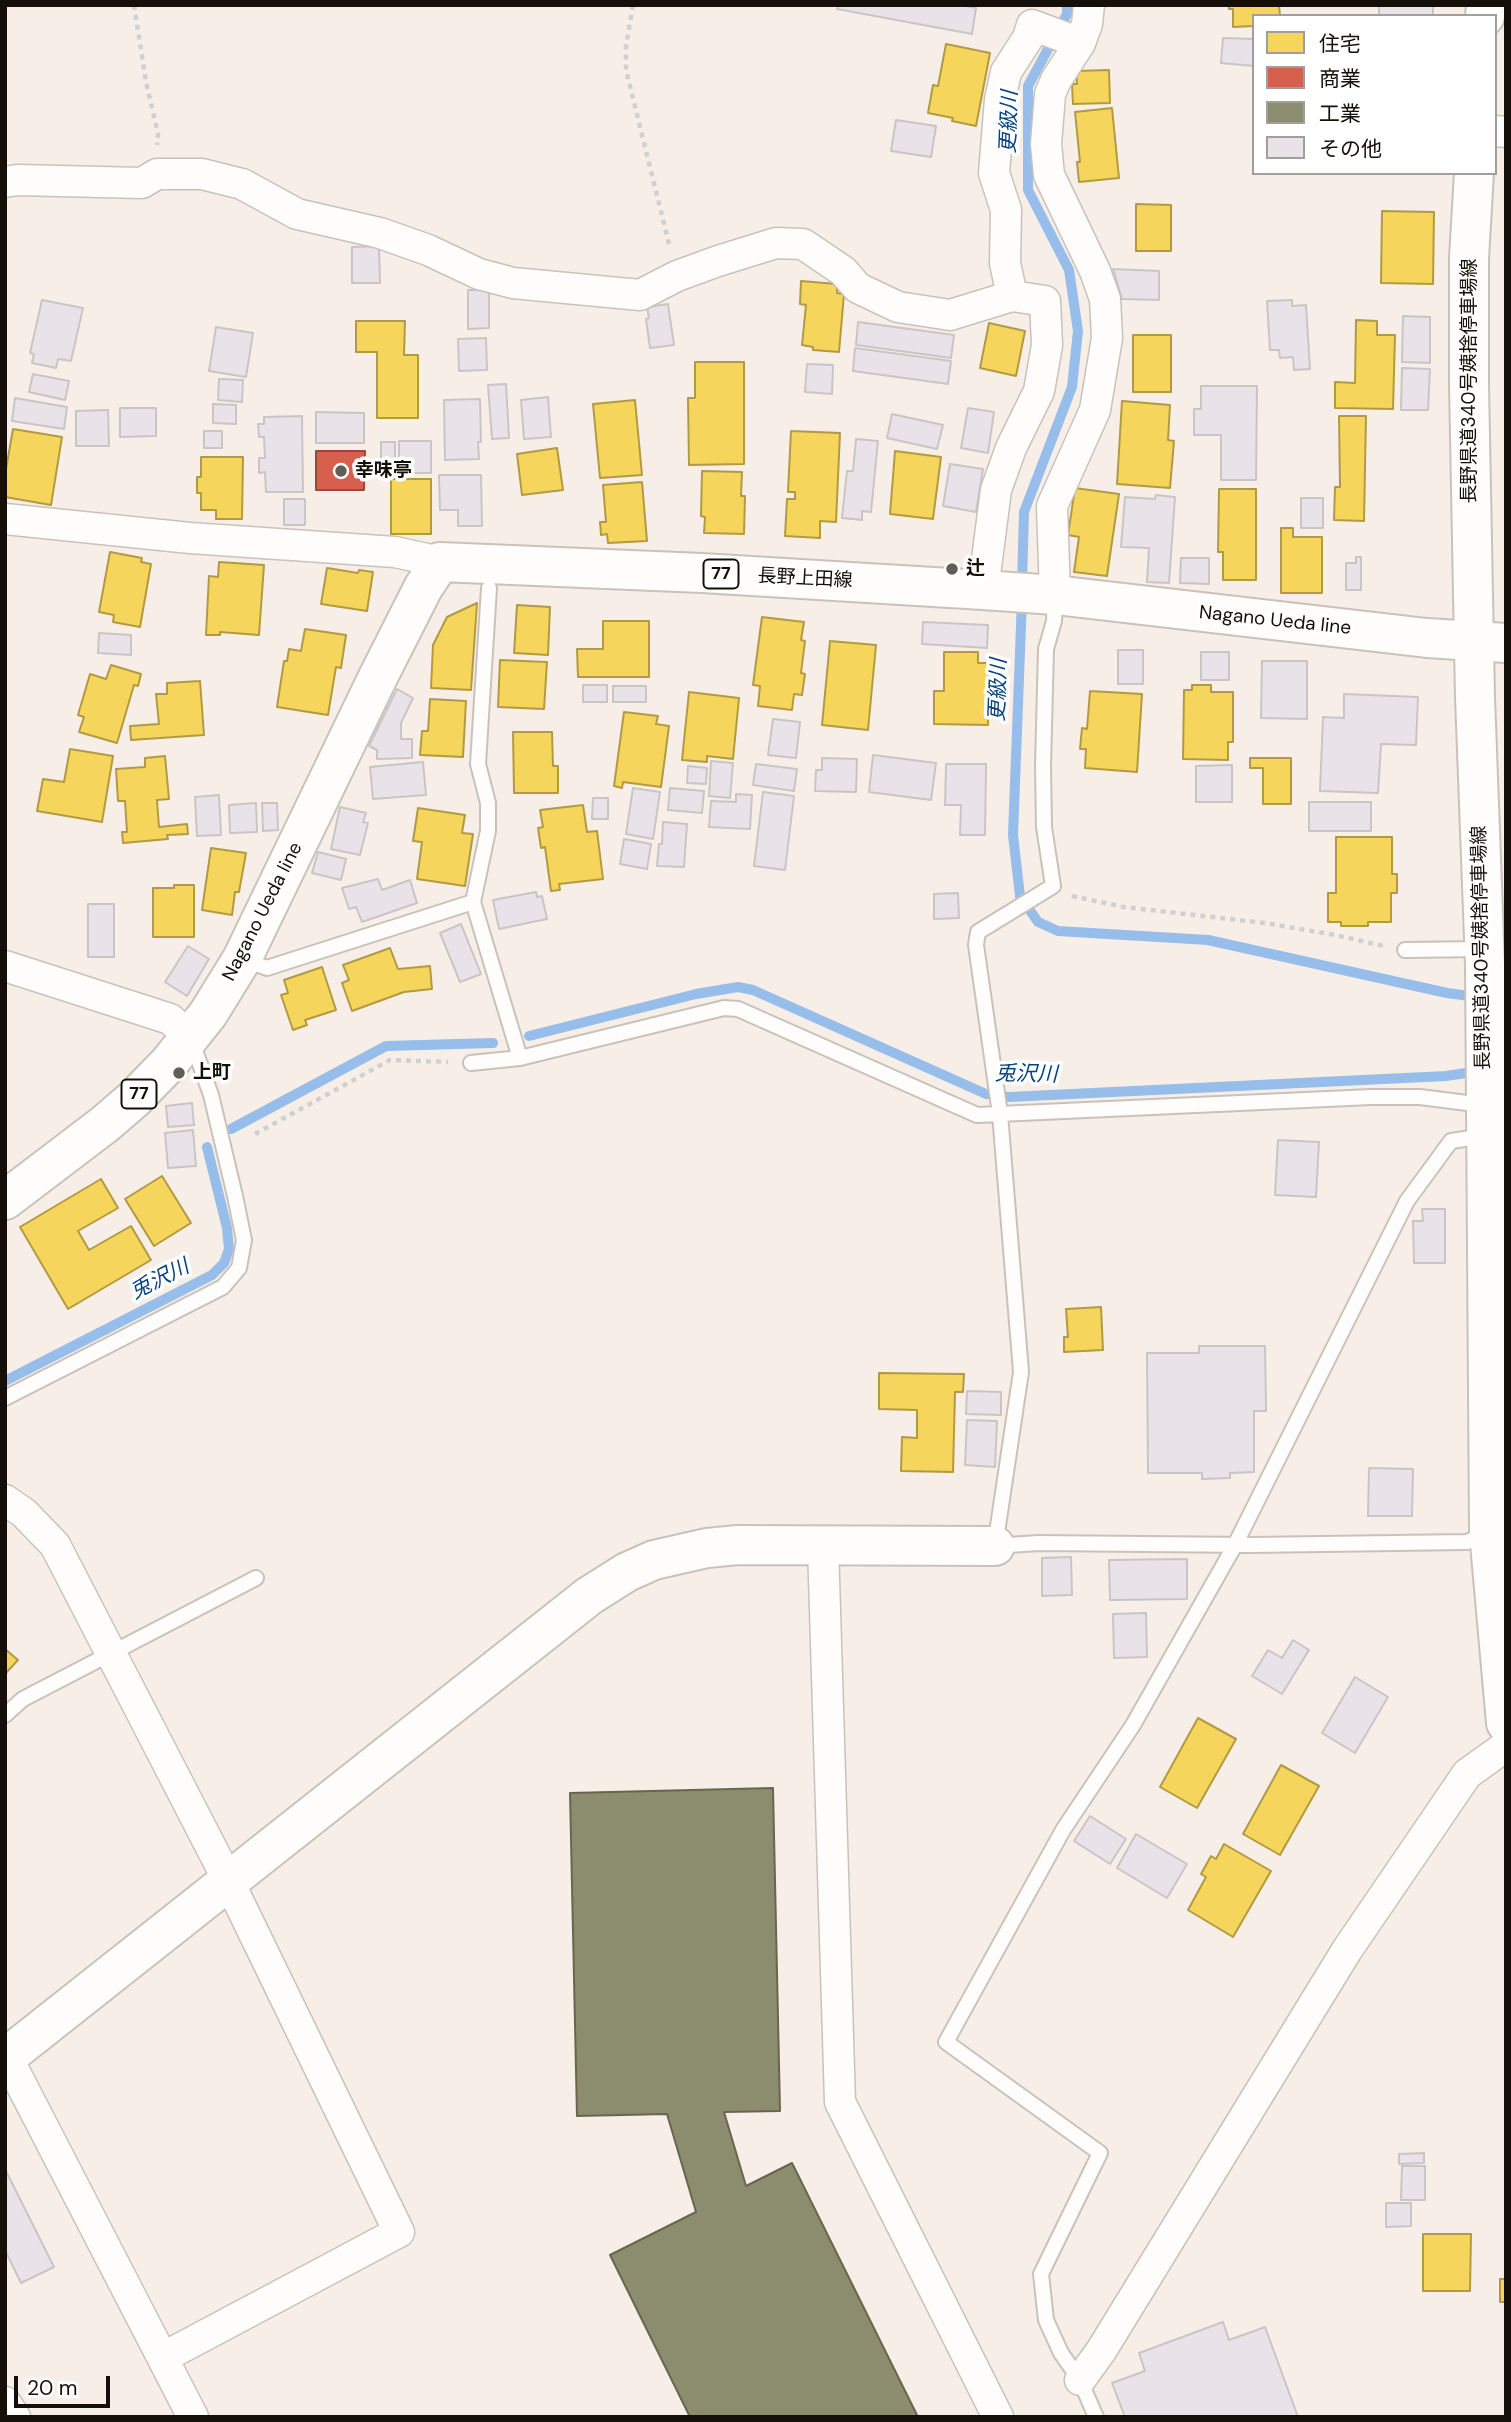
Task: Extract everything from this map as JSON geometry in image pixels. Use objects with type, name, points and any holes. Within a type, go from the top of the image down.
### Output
[{"type":"main road","name":"長野県道340号姨捨停車場線","points":[[1474,175],[1469,296],[1490,642],[1491,957],[1485,1112],[1496,1191],[1497,1532],[1506,1723]]},
{"type":"main road","name":"長野上田線","points":[[440,562],[702,573],[1050,595]]},
{"type":"main road","name":"Nagano Ueda line","points":[[5,1200],[134,1099],[169,1063],[208,1014],[242,959],[377,678],[440,562]]},
{"type":"main road","name":"Nagano Ueda line","points":[[1050,595],[1490,642]]},
{"type":"main road","points":[[6,2057],[589,1596],[627,1572],[654,1560],[707,1548],[738,1545],[995,1546]]},
{"type":"street","points":[[1050,595],[1052,506],[1095,410],[1107,338],[1105,299],[1049,175],[1046,145],[1050,94],[1087,24],[1089,5]]},
{"type":"street","points":[[1012,296],[1005,263],[1006,210],[994,173],[1000,100],[1006,72],[1028,38],[1032,25],[1077,42]]},
{"type":"street","points":[[5,183],[17,180],[142,183],[157,174],[202,174],[242,184],[297,214],[380,233],[428,250],[479,274],[513,283],[640,295],[677,276],[776,243],[803,244],[843,271],[858,288],[898,307],[950,314],[1012,296],[1045,301],[1047,345],[1039,391],[1011,449],[996,490],[992,591]]},
{"type":"street","points":[[5,519],[190,538],[395,552],[440,562]]},
{"type":"street","points":[[5,966],[170,1019],[190,1037]]},
{"type":"street","points":[[5,1500],[24,1513],[55,1545],[228,1880],[400,2232],[164,2357]]},
{"type":"street","points":[[823,1545],[840,2102],[998,2417]]},
{"type":"street","points":[[1080,2380],[1101,2351],[1347,1950],[1467,1774],[1506,1746]]},
{"type":"street","points":[[6,2057],[193,2417]]},
{"type":"street","points":[[5,2402],[15,2417]]},
{"type":"lane","points":[[489,589],[478,764],[488,803],[488,831],[473,902],[520,1058]]},
{"type":"lane","points":[[1050,595],[1054,621],[1046,649],[1043,766],[1049,888],[978,932],[976,945],[999,1111],[1021,1372],[995,1546],[1038,1543],[1235,1545],[1467,1542],[1497,1532]]},
{"type":"lane","points":[[242,959],[267,968],[473,902]]},
{"type":"lane","points":[[1405,950],[1491,957]]},
{"type":"lane","points":[[471,1062],[520,1058],[724,1008],[738,1009],[977,1115],[999,1111],[1371,1097],[1420,1097],[1485,1112]]},
{"type":"lane","points":[[5,1398],[223,1287],[239,1268],[244,1240],[235,1196],[211,1095],[190,1037]]},
{"type":"lane","points":[[1096,2417],[1080,2380],[1061,2353],[1046,2320],[1041,2274],[1100,2153],[946,2042],[1063,1830],[1133,1725],[1235,1545],[1408,1201],[1451,1141],[1485,1112]]},
{"type":"lane","points":[[5,1715],[23,1699],[256,1578]]},
{"type":"path","points":[[134,5],[146,82],[158,134],[157,174]]},
{"type":"path","points":[[633,5],[626,46],[626,70],[677,276]]},
{"type":"path","points":[[1049,888],[1068,895],[1124,907],[1265,923],[1405,950]]},
{"type":"path","points":[[255,1134],[390,1060],[471,1062]]},
{"type":"building: 住宅","points":[[1229,5],[1279,5],[1280,14],[1252,14],[1252,26],[1233,27],[1233,9],[1229,9]]},
{"type":"building: 住宅","points":[[946,44],[990,53],[976,126],[928,113],[933,85],[938,86]]},
{"type":"building: 住宅","points":[[1109,70],[1110,103],[1073,104],[1072,84],[1077,84],[1076,71]]},
{"type":"building: 住宅","points":[[1112,108],[1119,178],[1079,182],[1077,162],[1080,162],[1075,112]]},
{"type":"building: 住宅","points":[[1136,204],[1171,205],[1171,251],[1136,251]]},
{"type":"building: 住宅","points":[[1382,211],[1434,212],[1433,284],[1381,283]]},
{"type":"building: 住宅","points":[[801,281],[837,284],[837,293],[844,294],[839,352],[813,350],[813,347],[802,345],[806,305],[800,304]]},
{"type":"building: 住宅","points":[[1356,320],[1377,321],[1377,335],[1395,335],[1393,409],[1335,408],[1335,382],[1355,383]]},
{"type":"building: 住宅","points":[[356,321],[405,321],[404,355],[418,355],[418,418],[377,418],[377,352],[356,352]]},
{"type":"building: 住宅","points":[[989,323],[1025,331],[1016,376],[980,368]]},
{"type":"building: 住宅","points":[[1133,335],[1171,335],[1171,392],[1133,392]]},
{"type":"building: 住宅","points":[[695,362],[744,362],[744,464],[689,465],[688,398],[695,398]]},
{"type":"building: 住宅","points":[[635,400],[642,475],[600,478],[593,404]]},
{"type":"building: 住宅","points":[[1122,401],[1170,405],[1168,440],[1174,441],[1170,488],[1117,484]]},
{"type":"building: 住宅","points":[[1339,416],[1366,416],[1364,521],[1334,520],[1335,487],[1340,487]]},
{"type":"building: 住宅","points":[[13,429],[62,437],[51,505],[5,497],[5,475]]},
{"type":"building: 住宅","points":[[791,431],[840,433],[836,522],[820,521],[820,538],[785,536],[787,499],[795,499],[795,492],[788,492]]},
{"type":"building: 住宅","points":[[557,448],[563,490],[522,495],[517,454]]},
{"type":"building: 住宅","points":[[895,451],[941,457],[933,519],[890,514]]},
{"type":"building: 住宅","points":[[201,457],[243,457],[242,519],[216,519],[216,510],[201,510],[197,477],[201,477]]},
{"type":"building: 住宅","points":[[702,471],[742,472],[741,496],[745,496],[744,534],[704,533],[705,517],[701,516]]},
{"type":"building: 住宅","points":[[391,479],[431,479],[431,534],[391,534]]},
{"type":"building: 住宅","points":[[642,482],[647,541],[608,543],[607,534],[601,535],[600,522],[606,522],[603,485]]},
{"type":"building: 住宅","points":[[1075,488],[1119,494],[1107,576],[1074,572],[1079,537],[1068,535]]},
{"type":"building: 住宅","points":[[1219,489],[1256,489],[1256,580],[1223,580],[1223,552],[1218,552]]},
{"type":"building: 住宅","points":[[1281,528],[1293,528],[1293,537],[1322,537],[1322,593],[1281,593]]},
{"type":"building: 住宅","points":[[110,552],[142,558],[141,562],[151,564],[140,627],[113,622],[114,615],[99,612]]},
{"type":"building: 住宅","points":[[219,562],[264,565],[259,635],[220,632],[220,635],[206,635],[209,576],[218,577]]},
{"type":"building: 住宅","points":[[327,568],[358,573],[359,570],[373,572],[367,611],[321,604]]},
{"type":"building: 住宅","points":[[477,603],[471,690],[431,688],[433,645],[447,617]]},
{"type":"building: 住宅","points":[[517,605],[550,607],[548,655],[514,653]]},
{"type":"building: 住宅","points":[[762,617],[804,622],[801,640],[805,641],[801,673],[805,674],[802,695],[794,694],[792,710],[758,706],[760,686],[753,685]]},
{"type":"building: 住宅","points":[[603,621],[649,621],[649,677],[578,677],[577,649],[603,649]]},
{"type":"building: 住宅","points":[[305,629],[346,635],[341,668],[336,667],[328,715],[277,707],[284,661],[287,661],[289,649],[301,651]]},
{"type":"building: 住宅","points":[[830,641],[876,645],[868,730],[822,725]]},
{"type":"building: 住宅","points":[[944,652],[978,652],[978,663],[989,663],[988,725],[934,724],[934,691],[944,691]]},
{"type":"building: 住宅","points":[[500,660],[547,662],[544,709],[498,707]]},
{"type":"building: 住宅","points":[[111,665],[141,674],[138,686],[134,685],[117,743],[79,732],[84,717],[78,715],[90,674],[106,679]]},
{"type":"building: 住宅","points":[[200,681],[204,735],[131,740],[130,726],[159,724],[156,694],[167,694],[167,683]]},
{"type":"building: 住宅","points":[[1192,685],[1211,685],[1211,692],[1233,692],[1233,742],[1228,742],[1228,760],[1183,759],[1184,690],[1192,690]]},
{"type":"building: 住宅","points":[[1090,691],[1142,694],[1137,772],[1085,768],[1086,749],[1080,749],[1082,728],[1087,729]]},
{"type":"building: 住宅","points":[[689,692],[739,698],[733,759],[707,756],[707,762],[682,760]]},
{"type":"building: 住宅","points":[[430,699],[466,701],[463,757],[420,755],[422,731],[428,731]]},
{"type":"building: 住宅","points":[[624,712],[658,716],[656,724],[669,726],[661,787],[623,782],[622,788],[614,786]]},
{"type":"building: 住宅","points":[[513,732],[552,732],[553,766],[558,766],[558,793],[514,793]]},
{"type":"building: 住宅","points":[[70,749],[113,756],[102,822],[37,811],[43,779],[64,782]]},
{"type":"building: 住宅","points":[[165,756],[169,799],[157,800],[159,827],[187,824],[188,834],[167,835],[168,839],[123,843],[122,832],[127,832],[125,801],[118,801],[116,769],[145,767],[145,758]]},
{"type":"building: 住宅","points":[[1250,758],[1291,758],[1291,804],[1263,804],[1263,768],[1250,768]]},
{"type":"building: 住宅","points":[[583,805],[587,832],[597,831],[603,879],[559,884],[560,890],[551,891],[545,847],[541,848],[538,828],[543,827],[540,810]]},
{"type":"building: 住宅","points":[[418,808],[465,815],[462,833],[473,834],[465,886],[417,879],[422,842],[413,841]]},
{"type":"building: 住宅","points":[[1336,837],[1392,837],[1392,874],[1397,874],[1397,893],[1391,893],[1391,922],[1368,922],[1368,926],[1341,926],[1341,922],[1328,922],[1328,893],[1336,893]]},
{"type":"building: 住宅","points":[[211,848],[246,853],[239,892],[235,892],[232,915],[202,910]]},
{"type":"building: 住宅","points":[[174,885],[194,885],[194,937],[153,937],[153,888],[174,888]]},
{"type":"building: 住宅","points":[[390,948],[398,969],[430,966],[432,989],[404,992],[352,1011],[342,983],[349,980],[343,965]]},
{"type":"building: 住宅","points":[[322,967],[336,1010],[305,1020],[307,1025],[293,1030],[281,995],[288,993],[284,980]]},
{"type":"building: 住宅","points":[[162,1176],[191,1223],[154,1246],[125,1199]]},
{"type":"building: 住宅","points":[[101,1179],[118,1208],[78,1231],[89,1250],[131,1226],[151,1260],[68,1309],[20,1227]]},
{"type":"building: 住宅","points":[[1101,1307],[1103,1350],[1064,1352],[1064,1337],[1068,1337],[1066,1309]]},
{"type":"building: 住宅","points":[[879,1373],[964,1374],[963,1392],[955,1392],[953,1472],[901,1471],[902,1437],[917,1438],[917,1410],[879,1409]]},
{"type":"building: 住宅","points":[[5,1649],[18,1660],[5,1674]]},
{"type":"building: 住宅","points":[[1198,1718],[1236,1739],[1197,1808],[1160,1787]]},
{"type":"building: 住宅","points":[[1281,1765],[1319,1786],[1280,1855],[1243,1834]]},
{"type":"building: 住宅","points":[[1224,1844],[1271,1871],[1233,1937],[1188,1910],[1206,1877],[1201,1874],[1211,1856],[1216,1859]]},
{"type":"building: 住宅","points":[[1423,2234],[1471,2234],[1470,2291],[1423,2291]]},
{"type":"building: 住宅","points":[[1500,2279],[1506,2279],[1506,2302],[1500,2302]]},
{"type":"building: 商業","name":"幸味亭","points":[[316,451],[365,451],[364,490],[316,490]]},
{"type":"building: 工業","points":[[773,1788],[780,2111],[724,2112],[746,2186],[792,2163],[918,2417],[690,2417],[610,2255],[696,2212],[667,2114],[577,2116],[570,1793]]},
{"type":"building: その他","points":[[838,5],[960,5],[976,8],[972,34],[837,9]]},
{"type":"building: その他","points":[[1379,5],[1433,5],[1433,14],[1379,14]]},
{"type":"building: その他","points":[[1223,38],[1252,39],[1252,66],[1221,63]]},
{"type":"building: その他","points":[[896,120],[936,126],[931,157],[891,151]]},
{"type":"building: その他","points":[[379,246],[380,283],[352,283],[352,247]]},
{"type":"building: その他","points":[[1113,269],[1159,271],[1159,300],[1122,299]]},
{"type":"building: その他","points":[[468,290],[489,290],[489,328],[468,329]]},
{"type":"building: その他","points":[[42,300],[83,308],[71,361],[58,359],[56,368],[32,363],[34,354],[30,353]]},
{"type":"building: その他","points":[[1292,300],[1292,306],[1306,305],[1310,369],[1294,370],[1293,357],[1280,358],[1279,350],[1270,350],[1267,301]]},
{"type":"building: その他","points":[[668,304],[674,345],[650,348],[647,307]]},
{"type":"building: その他","points":[[1403,316],[1430,317],[1430,363],[1402,362]]},
{"type":"building: その他","points":[[858,322],[954,335],[951,358],[856,345]]},
{"type":"building: その他","points":[[216,327],[253,333],[246,377],[209,371]]},
{"type":"building: その他","points":[[486,338],[487,370],[459,371],[458,339]]},
{"type":"building: その他","points":[[855,348],[951,361],[948,384],[853,371]]},
{"type":"building: その他","points":[[807,364],[833,365],[832,394],[805,392]]},
{"type":"building: その他","points":[[1402,368],[1430,369],[1428,410],[1401,410]]},
{"type":"building: その他","points":[[33,374],[69,381],[65,400],[29,392]]},
{"type":"building: その他","points":[[219,379],[243,380],[242,402],[218,400]]},
{"type":"building: その他","points":[[506,384],[509,438],[492,439],[488,385]]},
{"type":"building: その他","points":[[1201,386],[1257,386],[1256,480],[1221,480],[1221,435],[1194,435],[1194,409],[1201,409]]},
{"type":"building: その他","points":[[548,397],[551,437],[524,439],[521,400]]},
{"type":"building: その他","points":[[15,398],[67,407],[64,429],[12,421]]},
{"type":"building: その他","points":[[480,399],[479,459],[445,460],[444,400]]},
{"type":"building: その他","points":[[213,404],[236,405],[236,424],[213,423]]},
{"type":"building: その他","points":[[120,408],[156,408],[156,436],[120,437]]},
{"type":"building: その他","points":[[968,408],[994,412],[988,453],[961,448]]},
{"type":"building: その他","points":[[108,410],[109,446],[76,446],[76,411]]},
{"type":"building: その他","points":[[316,412],[364,413],[364,443],[316,443]]},
{"type":"building: その他","points":[[892,414],[943,425],[937,449],[887,438]]},
{"type":"building: その他","points":[[302,416],[303,492],[266,492],[265,472],[259,473],[259,458],[265,458],[264,437],[259,437],[258,424],[264,424],[264,417]]},
{"type":"building: その他","points":[[204,431],[222,431],[222,448],[204,448]]},
{"type":"building: その他","points":[[856,439],[878,441],[871,512],[862,511],[862,520],[842,518],[847,471],[853,471]]},
{"type":"building: その他","points":[[399,441],[431,441],[431,473],[399,473]]},
{"type":"building: その他","points":[[381,442],[395,442],[395,471],[381,471]]},
{"type":"building: その他","points":[[950,464],[983,469],[976,512],[943,506]]},
{"type":"building: その他","points":[[439,475],[481,475],[482,526],[458,526],[458,510],[440,510]]},
{"type":"building: その他","points":[[1156,495],[1175,497],[1169,583],[1147,582],[1149,548],[1121,547],[1125,497],[1155,499]]},
{"type":"building: その他","points":[[1301,498],[1323,498],[1323,528],[1301,528]]},
{"type":"building: その他","points":[[284,499],[305,499],[305,525],[284,525]]},
{"type":"building: その他","points":[[1356,557],[1361,557],[1361,590],[1346,590],[1346,563],[1356,563]]},
{"type":"building: その他","points":[[1181,558],[1209,558],[1209,584],[1180,583]]},
{"type":"building: その他","points":[[923,622],[988,625],[987,648],[922,644]]},
{"type":"building: その他","points":[[99,633],[131,635],[131,655],[98,653]]},
{"type":"building: その他","points":[[1118,650],[1143,650],[1143,684],[1118,684]]},
{"type":"building: その他","points":[[1201,652],[1229,652],[1229,680],[1201,680]]},
{"type":"building: その他","points":[[1262,661],[1307,661],[1307,719],[1261,718]]},
{"type":"building: その他","points":[[583,685],[607,685],[607,702],[583,702]]},
{"type":"building: その他","points":[[613,686],[646,686],[646,702],[613,702]]},
{"type":"building: その他","points":[[397,689],[413,698],[401,723],[401,739],[412,739],[412,758],[377,759],[377,750],[369,746]]},
{"type":"building: その他","points":[[1344,694],[1418,697],[1416,745],[1381,744],[1378,793],[1320,791],[1323,717],[1344,718]]},
{"type":"building: その他","points":[[773,719],[800,722],[796,758],[768,755]]},
{"type":"building: その他","points":[[873,755],[936,763],[931,800],[869,792]]},
{"type":"building: その他","points":[[822,758],[857,759],[856,792],[815,791],[816,770],[822,770]]},
{"type":"building: その他","points":[[711,761],[733,763],[730,798],[709,796]]},
{"type":"building: その他","points":[[423,762],[426,795],[373,799],[370,767]]},
{"type":"building: その他","points":[[756,764],[797,769],[794,791],[753,785]]},
{"type":"building: その他","points":[[946,764],[986,764],[985,835],[960,835],[961,805],[945,805]]},
{"type":"building: その他","points":[[1232,765],[1232,802],[1196,802],[1196,766]]},
{"type":"building: その他","points":[[688,766],[707,768],[706,784],[687,783]]},
{"type":"building: その他","points":[[633,788],[660,792],[653,839],[626,834]]},
{"type":"building: その他","points":[[670,788],[704,791],[702,813],[668,810]]},
{"type":"building: その他","points":[[763,792],[794,796],[785,870],[754,866]]},
{"type":"building: その他","points":[[736,794],[752,795],[750,829],[709,827],[711,801],[736,802]]},
{"type":"building: その他","points":[[219,795],[221,835],[197,836],[195,797]]},
{"type":"building: その他","points":[[593,798],[608,798],[608,819],[592,819]]},
{"type":"building: その他","points":[[1309,802],[1371,802],[1371,831],[1309,831]]},
{"type":"building: その他","points":[[256,803],[257,832],[230,833],[229,805]]},
{"type":"building: その他","points":[[262,803],[277,803],[278,830],[263,831]]},
{"type":"building: その他","points":[[340,807],[366,813],[363,822],[368,823],[360,855],[331,849]]},
{"type":"building: その他","points":[[663,822],[687,824],[684,867],[657,866]]},
{"type":"building: その他","points":[[624,839],[651,844],[647,869],[620,864]]},
{"type":"building: その他","points":[[318,852],[346,859],[341,880],[312,873]]},
{"type":"building: その他","points":[[378,879],[382,890],[410,880],[417,903],[362,922],[356,907],[349,909],[342,888]]},
{"type":"building: その他","points":[[536,892],[537,897],[542,896],[547,919],[499,929],[493,900]]},
{"type":"building: その他","points":[[958,893],[959,918],[934,919],[934,894]]},
{"type":"building: その他","points":[[88,904],[114,904],[114,957],[88,957]]},
{"type":"building: その他","points":[[461,924],[481,974],[460,982],[440,933]]},
{"type":"building: その他","points":[[188,946],[209,959],[187,996],[165,982]]},
{"type":"building: その他","points":[[192,1103],[194,1125],[168,1127],[166,1106]]},
{"type":"building: その他","points":[[193,1130],[196,1166],[168,1168],[165,1133]]},
{"type":"building: その他","points":[[1278,1140],[1319,1142],[1316,1197],[1275,1195]]},
{"type":"building: その他","points":[[1422,1209],[1445,1209],[1445,1263],[1414,1263],[1413,1221],[1423,1221]]},
{"type":"building: その他","points":[[1199,1346],[1265,1346],[1266,1411],[1254,1411],[1254,1472],[1230,1473],[1230,1478],[1202,1479],[1202,1473],[1148,1473],[1147,1353],[1199,1353]]},
{"type":"building: その他","points":[[967,1391],[1001,1392],[1001,1415],[966,1414]]},
{"type":"building: その他","points":[[967,1420],[997,1421],[995,1467],[965,1465]]},
{"type":"building: その他","points":[[1369,1468],[1413,1469],[1412,1516],[1368,1516]]},
{"type":"building: その他","points":[[1071,1557],[1072,1595],[1042,1596],[1042,1558]]},
{"type":"building: その他","points":[[1187,1559],[1187,1599],[1110,1600],[1109,1560]]},
{"type":"building: その他","points":[[1146,1613],[1147,1657],[1114,1658],[1113,1614]]},
{"type":"building: その他","points":[[1293,1640],[1309,1650],[1282,1694],[1252,1676],[1268,1650],[1282,1658]]},
{"type":"building: その他","points":[[1355,1677],[1388,1697],[1355,1753],[1322,1733]]},
{"type":"building: その他","points":[[1090,1816],[1126,1839],[1110,1864],[1074,1841]]},
{"type":"building: その他","points":[[1136,1834],[1187,1864],[1167,1898],[1117,1868]]},
{"type":"building: その他","points":[[1424,2153],[1424,2163],[1399,2164],[1399,2154]]},
{"type":"building: その他","points":[[1402,2166],[1425,2166],[1425,2200],[1401,2200]]},
{"type":"building: その他","points":[[5,2169],[54,2267],[21,2283],[5,2250]]},
{"type":"building: その他","points":[[1386,2203],[1411,2203],[1411,2226],[1386,2227]]},
{"type":"building: その他","points":[[1223,2322],[1229,2340],[1265,2327],[1298,2417],[1125,2417],[1112,2383],[1145,2371],[1139,2353]]},
{"type":"waterway","name":"更級川","points":[[1022,584],[1024,512],[1072,387],[1078,331],[1069,270],[1028,190],[1028,86],[1067,14],[1067,5]]},
{"type":"waterway","name":"更級川","points":[[1022,599],[1013,835],[1020,896],[1038,922],[1058,931],[1208,940],[1447,993],[1477,997]]},
{"type":"waterway","name":"兎沢川","points":[[529,1036],[696,994],[738,987],[753,990],[986,1094],[1009,1097],[1446,1076],[1506,1067]]},
{"type":"waterway","name":"兎沢川","points":[[231,1129],[386,1046],[493,1043]]},
{"type":"waterway","name":"兎沢川","points":[[5,1381],[212,1275],[224,1263],[229,1249],[227,1228],[207,1147]]},
{"type":"place","name":"幸味亭","points":[[341,471]]},
{"type":"place","name":"辻","points":[[952,569]]},
{"type":"place","name":"上町","points":[[179,1073]]}]
